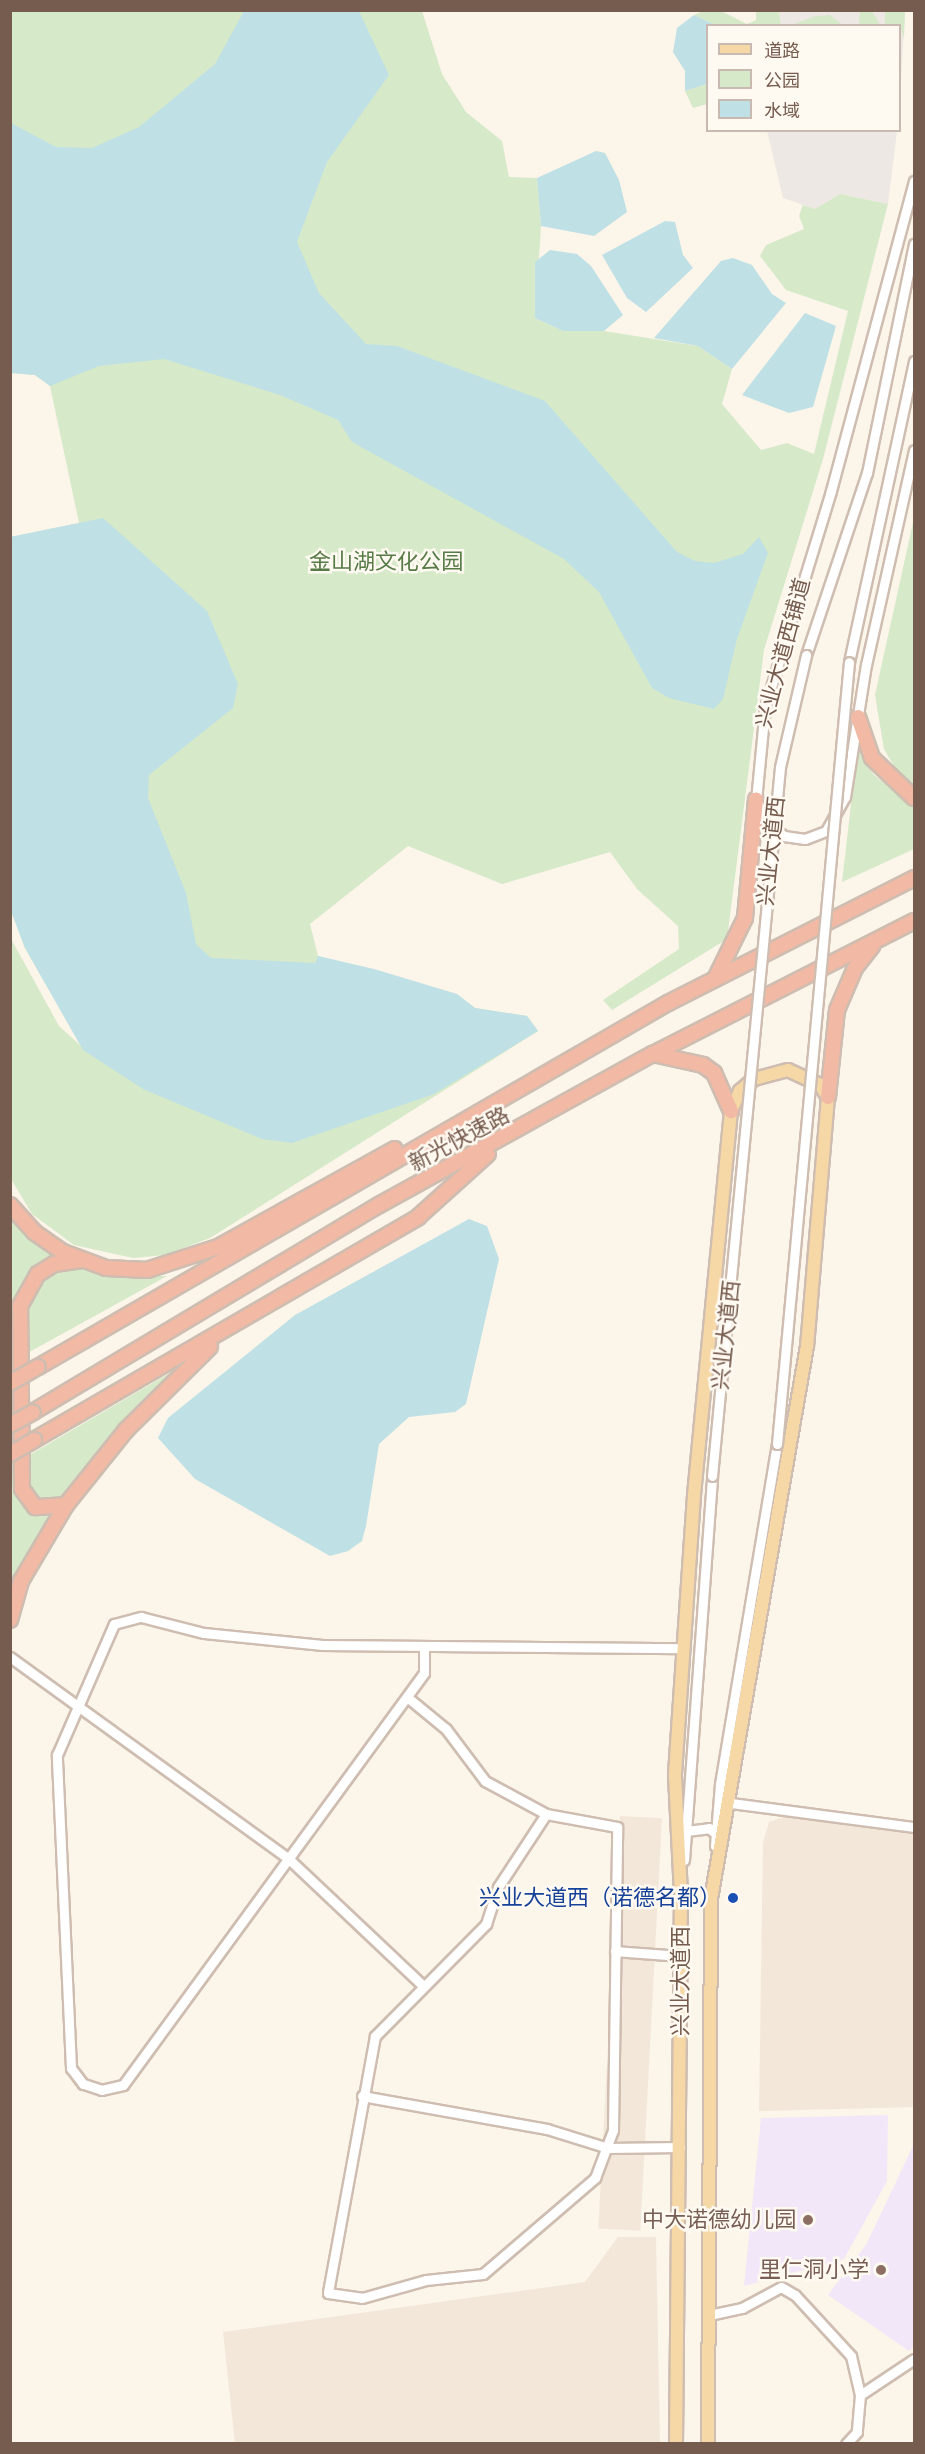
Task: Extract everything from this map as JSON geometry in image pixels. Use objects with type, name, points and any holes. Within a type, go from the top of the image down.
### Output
[{"type":"highway","points":[[858,717],[872,758],[915,798]]},
{"type":"highway","points":[[715,979],[745,918],[756,800]]},
{"type":"highway","name":"新光快速路","points":[[10,1383],[436,1133],[715,979],[915,878]]},
{"type":"highway","name":"新光快速路","points":[[10,1425],[379,1205],[502,1141],[653,1054],[915,921]]},
{"type":"highway","points":[[828,1097],[837,1010],[855,968],[875,942]]},
{"type":"highway","points":[[653,1054],[703,1065],[714,1073],[731,1111]]},
{"type":"highway","points":[[10,1205],[47,1243],[81,1260],[131,1271],[175,1265],[218,1247],[374,1157],[436,1133]]},
{"type":"highway","points":[[10,1454],[418,1217],[502,1141]]},
{"type":"highway","points":[[66,1505],[35,1507],[22,1489],[20,1306],[38,1274],[54,1264],[81,1260]]},
{"type":"highway","points":[[10,1620],[21,1581],[66,1505],[159,1394],[238,1323]]},
{"type":"main road","points":[[681,1894],[675,1774],[731,1111],[740,1090],[754,1079],[788,1070],[820,1085],[828,1097],[807,1346],[731,1803],[711,1899]]},
{"type":"main road","name":"兴业大道西","points":[[676,2444],[681,1894]]},
{"type":"main road","name":"兴业大道西","points":[[708,2444],[711,1899]]},
{"type":"street","name":"兴业大道西铺道","points":[[756,800],[765,707],[831,491],[915,181]]},
{"type":"street","name":"兴业大道西","points":[[681,1894],[712,1476],[780,767],[806,655],[867,473],[915,244]]},
{"type":"street","name":"兴业大道西","points":[[711,1899],[720,1784],[777,1444],[849,662],[915,361]]},
{"type":"street","points":[[756,800],[769,825],[784,836],[805,840],[826,831],[845,796],[858,717],[915,450]]},
{"type":"street","points":[[424,1646],[424,1673],[123,2085],[102,2090],[83,2084],[71,2068],[57,1755],[114,1624],[141,1617],[255,1640],[424,1646],[684,1648]]},
{"type":"street","points":[[10,1657],[289,1859],[421,1984]]},
{"type":"street","points":[[407,1697],[446,1728],[485,1781],[546,1814],[617,1827],[614,2130],[595,2178],[483,2274],[426,2280],[362,2298],[328,2293],[362,2096],[375,2037],[421,1984],[486,1924],[498,1887],[546,1814]]},
{"type":"street","points":[[731,1803],[915,1827]]},
{"type":"street","points":[[686,1831],[709,1828],[716,1834]]},
{"type":"street","points":[[615,1951],[680,1956]]},
{"type":"street","points":[[362,2096],[547,2129],[608,2148],[680,2146]]},
{"type":"street","points":[[709,2315],[742,2308],[781,2287],[795,2295],[851,2356],[860,2395],[857,2432],[846,2444]]},
{"type":"street","points":[[860,2395],[915,2359]]},
{"type":"shaded area","points":[[779,11],[905,11],[901,80],[901,24],[781,24]]},
{"type":"shaded area","points":[[767,132],[897,132],[888,204],[840,194],[815,209],[783,198]]},
{"type":"shaded area","points":[[620,1816],[662,1818],[640,2231],[598,2228]]},
{"type":"shaded area","points":[[786,1816],[914,1832],[914,2107],[759,2111],[763,1843],[769,1822]]},
{"type":"shaded area","name":"中大诺德幼儿园","points":[[888,2115],[887,2181],[844,2259],[744,2286],[761,2118]]},
{"type":"shaded area","name":"里仁洞小学","points":[[914,2144],[914,2346],[909,2351],[828,2295],[866,2245]]},
{"type":"shaded area","points":[[618,2237],[656,2237],[660,2443],[235,2443],[223,2332],[585,2282]]},
{"type":"green space","points":[[860,10],[872,11],[879,24],[859,24]]},
{"type":"green space","name":"金山湖文化公园","points":[[11,11],[422,11],[442,74],[466,112],[502,141],[509,177],[537,178],[541,226],[535,318],[563,331],[604,331],[698,346],[732,369],[722,404],[761,450],[787,443],[814,454],[848,311],[786,290],[760,256],[766,245],[804,229],[799,216],[803,205],[815,209],[840,194],[888,204],[823,459],[764,650],[727,939],[612,1010],[603,1000],[679,949],[678,926],[637,889],[610,852],[502,884],[408,846],[310,924],[318,956],[457,994],[475,1008],[527,1016],[538,1031],[210,1238],[165,1255],[133,1258],[74,1245],[32,1214],[11,1179],[10,937],[59,1026],[81,1046],[25,948],[11,911],[11,537],[79,523],[50,386],[35,375],[11,373]]},
{"type":"green space","points":[[703,11],[721,11],[747,24],[713,24],[694,15]]},
{"type":"green space","points":[[756,11],[779,11],[781,24],[747,24],[756,20]]},
{"type":"green space","points":[[885,11],[905,11],[904,38],[901,24],[885,24]]},
{"type":"green space","points":[[830,15],[842,24],[794,24],[816,16]]},
{"type":"green space","points":[[706,84],[706,104],[693,108],[685,91]]},
{"type":"green space","points":[[914,518],[914,786],[901,778],[884,749],[875,695]]},
{"type":"green space","points":[[858,744],[873,774],[914,807],[914,849],[842,882]]},
{"type":"green space","points":[[11,1215],[61,1258],[38,1267],[17,1296],[18,1497],[36,1514],[49,1516],[11,1596]]},
{"type":"green space","points":[[82,1266],[127,1276],[167,1276],[24,1355],[28,1297],[40,1279],[56,1269]]},
{"type":"green space","points":[[175,1370],[64,1497],[42,1505],[28,1491],[26,1457]]},
{"type":"water","points":[[244,11],[359,11],[389,75],[327,162],[297,242],[319,293],[366,344],[397,346],[545,401],[677,552],[695,561],[714,563],[743,554],[759,537],[768,553],[737,639],[723,699],[714,709],[669,698],[652,688],[599,592],[564,559],[352,442],[338,420],[280,395],[164,359],[99,366],[50,386],[35,375],[11,373],[11,123],[56,147],[92,148],[139,127],[215,64]]},
{"type":"water","points":[[694,15],[713,24],[706,24],[706,84],[685,91],[685,71],[673,52],[677,28]]},
{"type":"water","points":[[596,151],[605,153],[619,180],[627,212],[594,236],[541,226],[537,178]]},
{"type":"water","points":[[665,221],[675,222],[683,255],[693,268],[646,312],[627,298],[602,255]]},
{"type":"water","points":[[550,250],[577,254],[591,266],[623,315],[604,331],[563,331],[535,318],[535,262]]},
{"type":"water","points":[[733,258],[752,265],[772,294],[786,303],[732,369],[698,346],[654,338],[721,261]]},
{"type":"water","points":[[805,313],[836,326],[813,407],[789,413],[742,395]]},
{"type":"water","points":[[103,518],[207,611],[238,684],[233,708],[149,775],[148,798],[186,893],[196,944],[211,958],[315,963],[318,956],[374,969],[457,994],[475,1008],[527,1016],[538,1031],[434,1094],[292,1143],[262,1139],[143,1089],[83,1050],[25,948],[11,911],[10,537]]},
{"type":"water","points":[[469,1219],[487,1226],[499,1259],[466,1404],[455,1412],[409,1417],[379,1444],[362,1541],[348,1551],[330,1556],[195,1479],[158,1438],[168,1418],[295,1315]]},
{"type":"place","name":"兴业大道西（诺德名都）","points":[[733,1898]]},
{"type":"place","name":"中大诺德幼儿园","points":[[808,2220]]},
{"type":"place","name":"里仁洞小学","points":[[881,2270]]}]
